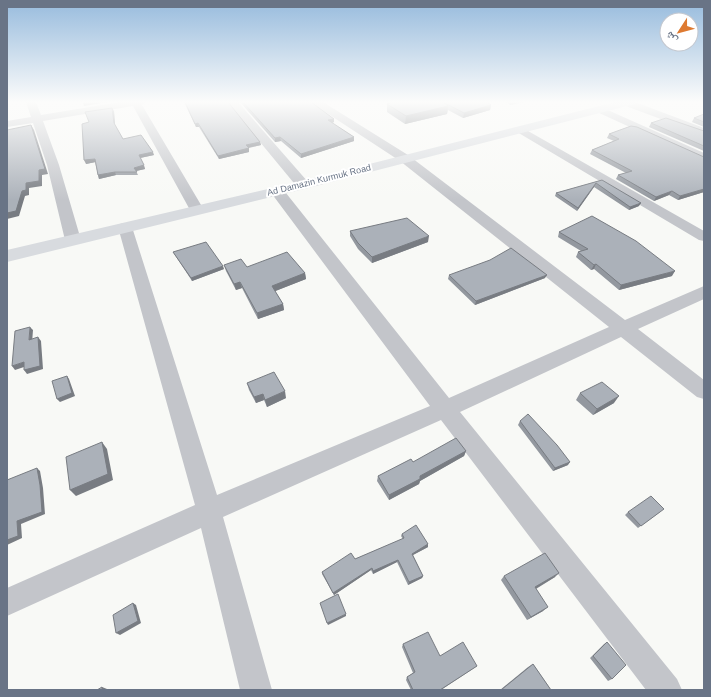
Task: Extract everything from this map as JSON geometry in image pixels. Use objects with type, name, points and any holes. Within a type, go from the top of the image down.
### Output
[{"type":"highway","name":"Ad Damazin Kurmuk Road","points":[[7,256],[303,185],[404,158],[502,135]]},
{"type":"street","points":[[42,135],[53,165],[73,240]]},
{"type":"street","points":[[155,135],[197,210]]},
{"type":"street","points":[[260,135],[303,185]]},
{"type":"street","points":[[367,135],[404,158],[704,391]]},
{"type":"street","points":[[529,135],[704,237]]},
{"type":"street","points":[[655,135],[704,157]]},
{"type":"street","points":[[277,191],[445,409],[666,690]]},
{"type":"street","points":[[125,227],[209,511],[256,690]]},
{"type":"street","points":[[7,602],[209,511],[445,409],[704,292]]},
{"type":"building","points":[[7,135],[34,135],[45,169],[39,170],[39,181],[26,183],[26,190],[22,191],[16,211],[7,213]]},
{"type":"building","points":[[83,135],[120,135],[123,139],[141,135],[153,152],[139,155],[144,165],[134,168],[137,172],[115,172],[98,175],[95,159],[84,160]]},
{"type":"building","points":[[205,135],[254,135],[260,142],[246,145],[249,148],[218,156]]},
{"type":"building","points":[[272,135],[350,135],[354,137],[301,154],[280,137],[275,138]]},
{"type":"building","points":[[610,135],[654,135],[704,157],[704,189],[680,196],[672,191],[656,197],[618,175],[632,171],[592,150],[619,139]]},
{"type":"building","points":[[678,135],[704,135],[704,146]]},
{"type":"building","points":[[602,180],[641,203],[630,207],[596,183],[578,208],[556,193]]},
{"type":"building","points":[[592,216],[636,241],[675,271],[621,285],[596,264],[594,265],[578,252],[588,249],[559,232]]},
{"type":"building","points":[[407,218],[429,236],[372,257],[358,243],[350,231]]},
{"type":"building","points":[[206,242],[223,266],[191,278],[173,252]]},
{"type":"building","points":[[511,248],[547,275],[476,301],[449,275],[490,260]]},
{"type":"building","points":[[287,252],[305,273],[272,286],[283,304],[257,313],[240,282],[234,284],[224,265],[241,259],[247,267]]},
{"type":"building","points":[[30,327],[29,340],[38,337],[40,366],[24,370],[24,362],[12,366],[15,331]]},
{"type":"building","points":[[274,372],[285,391],[265,400],[263,394],[254,397],[247,383]]},
{"type":"building","points":[[67,376],[72,393],[57,399],[52,381]]},
{"type":"building","points":[[602,382],[619,396],[597,409],[580,393]]},
{"type":"building","points":[[528,414],[557,445],[570,462],[555,468],[520,421]]},
{"type":"building","points":[[456,438],[466,451],[420,476],[420,479],[389,495],[378,476],[411,459],[413,462]]},
{"type":"building","points":[[102,442],[108,474],[70,490],[66,457]]},
{"type":"building","points":[[37,468],[42,512],[17,521],[18,536],[7,540],[7,480]]},
{"type":"building","points":[[651,496],[664,509],[641,526],[628,512]]},
{"type":"building","points":[[416,525],[428,544],[412,554],[423,576],[409,582],[398,560],[373,571],[372,568],[333,593],[322,572],[351,553],[355,559],[404,538],[402,534]]},
{"type":"building","points":[[545,553],[559,573],[535,587],[548,607],[531,617],[504,576]]},
{"type":"building","points":[[338,594],[346,614],[327,623],[320,603]]},
{"type":"building","points":[[133,603],[138,621],[116,633],[113,615]]},
{"type":"building","points":[[428,632],[440,656],[463,642],[477,666],[440,690],[413,690],[407,677],[415,672],[403,644]]},
{"type":"building","points":[[607,642],[626,665],[612,679],[593,656]]},
{"type":"building","points":[[533,664],[551,690],[501,690]]}]
